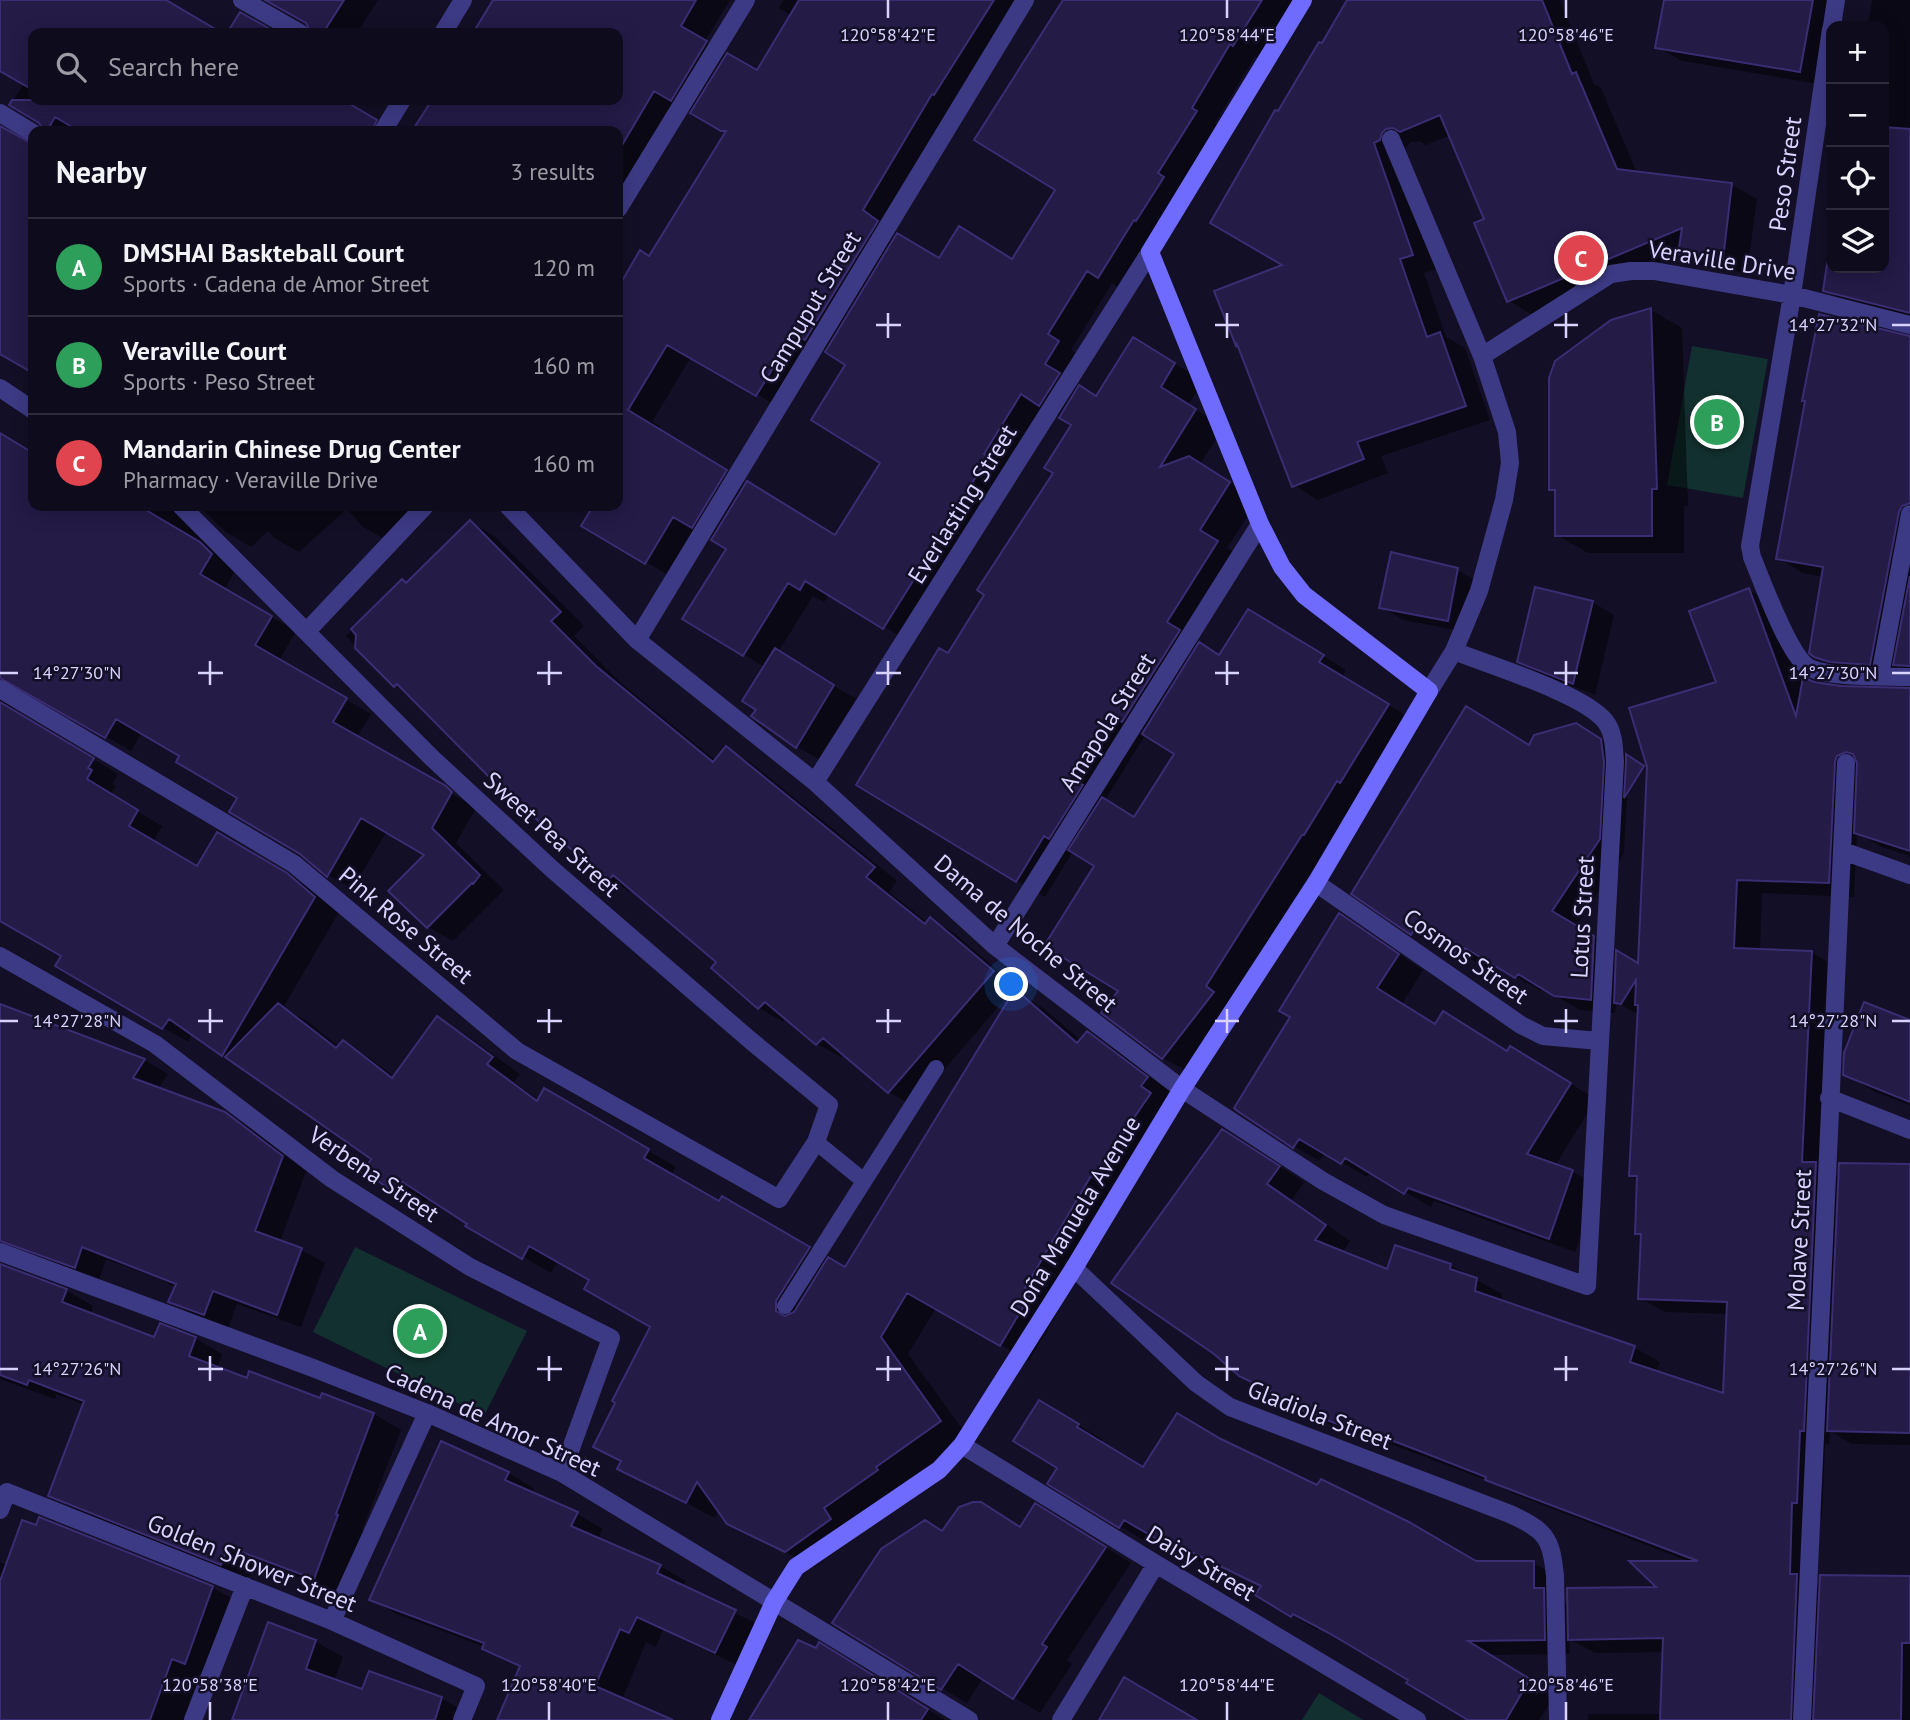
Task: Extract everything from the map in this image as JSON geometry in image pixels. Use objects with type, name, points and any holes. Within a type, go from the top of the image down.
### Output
[{"type":"street","points":[[242,0],[291,28]]},
{"type":"street","points":[[446,28],[463,0]]},
{"type":"street","points":[[623,201],[746,0]]},
{"type":"street","name":"Campuput Street","points":[[637,640],[1026,0]]},
{"type":"street","points":[[1303,0],[1150,252],[1260,524],[1282,567],[1304,595],[1429,691],[1454,651],[1479,591],[1504,500],[1510,463],[1507,432],[1482,356],[1391,139]]},
{"type":"street","name":"Peso Street","points":[[1832,21],[1836,0]]},
{"type":"street","name":"Peso Street","points":[[1826,62],[1792,295],[1751,532],[1752,557],[1793,649],[1807,666],[1831,673],[1910,677]]},
{"type":"street","points":[[386,126],[399,105]]},
{"type":"street","points":[[0,113],[28,130]]},
{"type":"street","name":"Everlasting Street","points":[[816,782],[1150,252]]},
{"type":"street","name":"Veraville Drive","points":[[1482,356],[1611,274],[1630,271],[1654,271],[1792,295],[1910,325]]},
{"type":"street","points":[[0,388],[28,407]]},
{"type":"street","name":"Sweet Pea Street","points":[[186,511],[432,758],[553,870],[750,1040],[830,1105],[816,1142],[779,1199]]},
{"type":"street","points":[[307,631],[420,511]]},
{"type":"street","name":"Dama de Noche Street","points":[[513,511],[637,640],[816,782],[995,946],[1182,1089],[1323,1181],[1384,1215],[1587,1286]]},
{"type":"street","points":[[1880,675],[1910,514]]},
{"type":"street","name":"Amapola Street","points":[[995,946],[1260,524]]},
{"type":"street","name":"Lotus Street","points":[[1454,651],[1573,698],[1599,715],[1612,734],[1615,762],[1587,1286]]},
{"type":"street","name":"Pink Rose Street","points":[[0,689],[295,864],[517,1051],[779,1199]]},
{"type":"street","name":"Doña Manuela Avenue","points":[[720,1720],[774,1602],[796,1567],[939,1470],[962,1445],[1182,1089],[1316,883],[1429,691]]},
{"type":"street","name":"Molave Street","points":[[1802,1720],[1846,763]]},
{"type":"street","points":[[1843,851],[1910,875]]},
{"type":"street","name":"Cosmos Street","points":[[1316,883],[1521,1025],[1543,1036],[1599,1041]]},
{"type":"street","name":"Verbena Street","points":[[0,956],[155,1044],[332,1178],[470,1267],[611,1338],[562,1473]]},
{"type":"street","points":[[1829,1098],[1910,1130]]},
{"type":"street","name":"Cadena de Amor Street","points":[[0,1252],[428,1413],[562,1473],[969,1720]]},
{"type":"street","name":"Gladiola Street","points":[[1073,1268],[1196,1383],[1230,1407],[1510,1514],[1531,1524],[1546,1536],[1553,1557],[1555,1576],[1558,1720]]},
{"type":"street","points":[[332,1621],[428,1413]]},
{"type":"street","name":"Daisy Street","points":[[962,1445],[1417,1720]]},
{"type":"street","name":"Golden Shower Street","points":[[0,1510],[6,1492],[332,1621],[476,1686],[462,1720]]},
{"type":"street","points":[[1061,1720],[1156,1564]]},
{"type":"street","points":[[192,1720],[245,1586]]},
{"type":"lane","points":[[785,1306],[936,1068]]},
{"type":"lane","points":[[816,1142],[864,1181]]},
{"type":"green space","points":[[1692,346],[1768,359],[1743,498],[1667,485]]},
{"type":"green space","points":[[355,1247],[527,1331],[484,1416],[313,1332]]},
{"type":"green space","points":[[1319,1693],[1363,1720],[1302,1720]]},
{"type":"building","points":[[0,0],[166,0],[214,28],[28,28],[28,87],[0,71]]},
{"type":"building","points":[[265,0],[344,0],[326,28],[308,28],[306,23]]},
{"type":"building","points":[[493,0],[696,0],[681,26],[707,41],[671,101],[654,91],[623,144],[623,126],[415,126],[429,105],[623,105],[623,28],[476,28]]},
{"type":"building","points":[[799,0],[994,0],[934,95],[932,94],[863,210],[878,221],[805,340],[796,334],[756,396],[667,345],[628,410],[727,470],[692,528],[673,517],[645,564],[581,526],[590,511],[623,511],[623,279],[640,250],[649,256],[726,131],[721,131],[690,113],[727,53],[757,70]]},
{"type":"building","points":[[1063,0],[1262,0],[1233,46],[1230,44],[1192,108],[1197,111],[1158,173],[1164,177],[1136,221],[1134,220],[1098,278],[1087,271],[1048,334],[1059,341],[1045,364],[1060,373],[1039,406],[1021,394],[984,454],[988,457],[953,517],[883,629],[805,581],[800,590],[788,583],[743,656],[682,619],[726,549],[711,540],[747,481],[835,535],[880,463],[811,420],[845,365],[825,352],[897,233],[939,258],[959,226],[1012,259],[1055,190],[974,140]]},
{"type":"building","points":[[1347,0],[1542,0],[1572,74],[1576,72],[1617,169],[1732,183],[1723,259],[1678,254],[1682,228],[1507,302],[1474,223],[1484,219],[1440,115],[1400,132],[1393,128],[1386,129],[1380,140],[1374,143],[1413,255],[1400,259],[1427,337],[1440,332],[1466,406],[1357,442],[1364,459],[1292,487],[1214,291],[1282,265],[1210,223],[1275,110],[1278,111]]},
{"type":"building","points":[[1664,0],[1813,0],[1800,72],[1655,48]]},
{"type":"building","points":[[240,12],[268,28],[230,28]]},
{"type":"building","points":[[12,100],[28,100],[28,105],[352,105],[377,120],[374,126],[70,126],[55,117],[50,126],[41,126],[9,105]]},
{"type":"building","points":[[0,126],[28,141],[28,370],[0,354]]},
{"type":"building","points":[[1889,127],[1910,129],[1910,313],[1823,291],[1826,271],[1826,273],[1889,273]]},
{"type":"building","points":[[1651,308],[1657,489],[1652,489],[1652,536],[1555,536],[1555,490],[1549,490],[1549,378],[1555,361],[1611,320]]},
{"type":"building","points":[[1819,314],[1910,336],[1910,503],[1902,506],[1899,512],[1870,665],[1830,662],[1809,653],[1823,567],[1776,559]]},
{"type":"building","points":[[1133,337],[1175,363],[1161,387],[1196,409],[1160,467],[1189,456],[1230,482],[1200,530],[1218,541],[1167,622],[1180,630],[1122,722],[1117,719],[1077,782],[1083,785],[1049,839],[1044,836],[1016,882],[856,785],[939,648],[948,653],[984,595],[977,590],[1053,473],[1044,468],[1071,425],[1059,418],[1079,385],[1096,396]]},
{"type":"building","points":[[0,433],[28,450],[28,511],[147,511],[200,542],[212,554],[200,574],[272,616],[255,645],[347,698],[333,722],[446,786],[452,792],[432,828],[480,875],[427,928],[388,891],[424,855],[361,818],[327,877],[300,854],[229,812],[237,798],[176,762],[179,756],[116,719],[105,738],[0,678]]},
{"type":"building","points":[[470,520],[561,612],[551,621],[596,666],[713,762],[726,746],[875,867],[866,877],[925,924],[930,917],[994,971],[888,1093],[823,1038],[816,1045],[765,1002],[758,1009],[711,968],[716,962],[613,875],[608,881],[497,785],[397,684],[394,687],[355,648],[356,635],[351,629],[402,579],[406,583]]},
{"type":"building","points":[[1391,552],[1458,568],[1448,621],[1379,608]]},
{"type":"building","points":[[1910,576],[1910,666],[1893,665]]},
{"type":"building","points":[[1535,587],[1593,601],[1573,684],[1517,662]]},
{"type":"building","points":[[1749,588],[1796,716],[1803,677],[1814,682],[1841,686],[1910,688],[1910,851],[1854,833],[1857,763],[1853,754],[1846,752],[1837,756],[1835,762],[1829,883],[1737,880],[1734,948],[1812,951],[1802,1162],[1816,1162],[1804,1431],[1800,1431],[1797,1503],[1792,1503],[1790,1574],[1797,1574],[1791,1720],[1660,1720],[1663,1638],[1568,1640],[1567,1588],[1656,1587],[1629,1561],[1698,1561],[1485,1480],[1486,1477],[1417,1450],[1354,1426],[1352,1430],[1292,1406],[1293,1402],[1239,1376],[1214,1354],[1111,1283],[1222,1129],[1280,1166],[1267,1184],[1326,1225],[1315,1240],[1387,1269],[1395,1245],[1451,1264],[1450,1269],[1477,1278],[1475,1291],[1635,1346],[1630,1362],[1723,1393],[1727,1302],[1638,1299],[1641,1234],[1635,1234],[1637,1176],[1629,1176],[1638,1005],[1635,1005],[1636,980],[1621,1004],[1614,1003],[1616,950],[1638,963],[1647,767],[1629,708],[1716,682],[1689,611]]},
{"type":"building","points":[[1248,609],[1324,655],[1319,662],[1389,704],[1206,986],[1214,992],[1162,1059],[1101,1013],[1118,991],[1044,946],[1094,866],[1068,850],[1102,797],[1134,817],[1174,754],[1142,734],[1199,642],[1219,655]]},
{"type":"building","points":[[775,648],[834,685],[796,748],[751,716],[756,710],[742,701]]},
{"type":"building","points":[[0,702],[94,758],[88,768],[92,770],[87,779],[138,810],[129,826],[197,866],[217,832],[287,873],[315,897],[222,1056],[169,1019],[162,1029],[55,966],[61,956],[0,921]]},
{"type":"building","points":[[1466,706],[1529,745],[1534,735],[1576,723],[1601,739],[1604,762],[1600,839],[1552,911],[1594,936],[1591,1000],[1554,996],[1518,974],[1515,978],[1465,948],[1460,956],[1415,928],[1411,935],[1351,894]]},
{"type":"building","points":[[1626,754],[1644,766],[1624,798],[1626,763]]},
{"type":"building","points":[[1339,913],[1399,954],[1377,988],[1435,1024],[1443,1011],[1507,1051],[1510,1046],[1571,1083],[1527,1154],[1573,1170],[1549,1239],[1408,1188],[1404,1194],[1345,1158],[1341,1164],[1299,1139],[1293,1148],[1234,1108],[1290,1017],[1279,1011]]},
{"type":"building","points":[[1015,989],[1077,1043],[1087,1031],[1148,1077],[1141,1086],[1151,1093],[1096,1179],[1091,1176],[1025,1288],[1032,1292],[1000,1346],[907,1293],[881,1337],[941,1421],[824,1508],[831,1519],[785,1552],[727,1524],[697,1482],[686,1503],[617,1469],[621,1461],[593,1447],[615,1403],[612,1401],[650,1327],[584,1289],[589,1280],[529,1246],[522,1259],[465,1226],[467,1224],[401,1181],[393,1192],[365,1171],[371,1159],[225,1057],[278,1003],[336,1048],[343,1040],[392,1078],[437,1016],[493,1057],[487,1064],[537,1101],[544,1088],[649,1149],[644,1158],[719,1201],[722,1196],[810,1247],[776,1301],[776,1311],[785,1316],[794,1312],[828,1257],[845,1267]]},
{"type":"building","points":[[1864,1002],[1910,1020],[1910,1102],[1843,1075],[1844,1053]]},
{"type":"building","points":[[0,1004],[145,1059],[133,1078],[225,1112],[283,1156],[255,1231],[302,1248],[277,1315],[213,1291],[204,1315],[168,1302],[176,1284],[82,1247],[75,1268],[0,1241]]},
{"type":"building","points":[[1839,1163],[1910,1164],[1910,1433],[1827,1431]]},
{"type":"building","points":[[0,1264],[67,1289],[62,1302],[154,1337],[160,1323],[196,1337],[189,1356],[247,1378],[249,1371],[320,1398],[322,1393],[374,1413],[314,1579],[228,1547],[221,1565],[48,1496],[84,1401],[29,1380],[27,1385],[0,1375]]},
{"type":"building","points":[[1039,1400],[1079,1424],[1077,1427],[1143,1467],[1177,1413],[1221,1439],[1317,1485],[1321,1479],[1409,1522],[1476,1561],[1534,1561],[1534,1588],[1544,1588],[1545,1640],[1468,1641],[1530,1679],[1506,1720],[1468,1720],[1329,1633],[1293,1614],[1291,1617],[1255,1595],[1261,1586],[1177,1545],[1174,1549],[1124,1520],[1119,1528],[1047,1484],[1057,1468],[1013,1441]]},
{"type":"building","points":[[441,1441],[509,1472],[505,1480],[578,1512],[571,1526],[661,1565],[657,1573],[736,1610],[715,1653],[637,1617],[629,1633],[620,1629],[595,1686],[673,1720],[497,1720],[520,1666],[482,1649],[484,1643],[369,1600]]},
{"type":"building","points":[[981,1502],[1020,1527],[1035,1503],[1106,1547],[1042,1644],[1047,1647],[1013,1699],[958,1664],[941,1690],[832,1623],[881,1549],[925,1520],[942,1531],[959,1507]]},
{"type":"building","points":[[39,1517],[213,1586],[185,1664],[172,1659],[150,1720],[0,1720],[0,1581],[22,1520],[36,1525]]},
{"type":"building","points":[[1820,1575],[1910,1576],[1910,1643],[1902,1643],[1901,1720],[1813,1720]]},
{"type":"building","points":[[268,1622],[316,1640],[306,1669],[362,1689],[369,1671],[442,1697],[435,1720],[232,1720]]},
{"type":"building","points":[[798,1640],[816,1648],[819,1642],[928,1709],[921,1720],[749,1720]]},
{"type":"building","points":[[1124,1677],[1197,1720],[1099,1720]]},
{"type":"place","name":"Mandarin Chinese Drug Center","points":[[1581,258]]},
{"type":"place","name":"Veraville Court","points":[[1717,422]]},
{"type":"place","name":"DMSHAI Baskteball Court","points":[[420,1331]]}]
